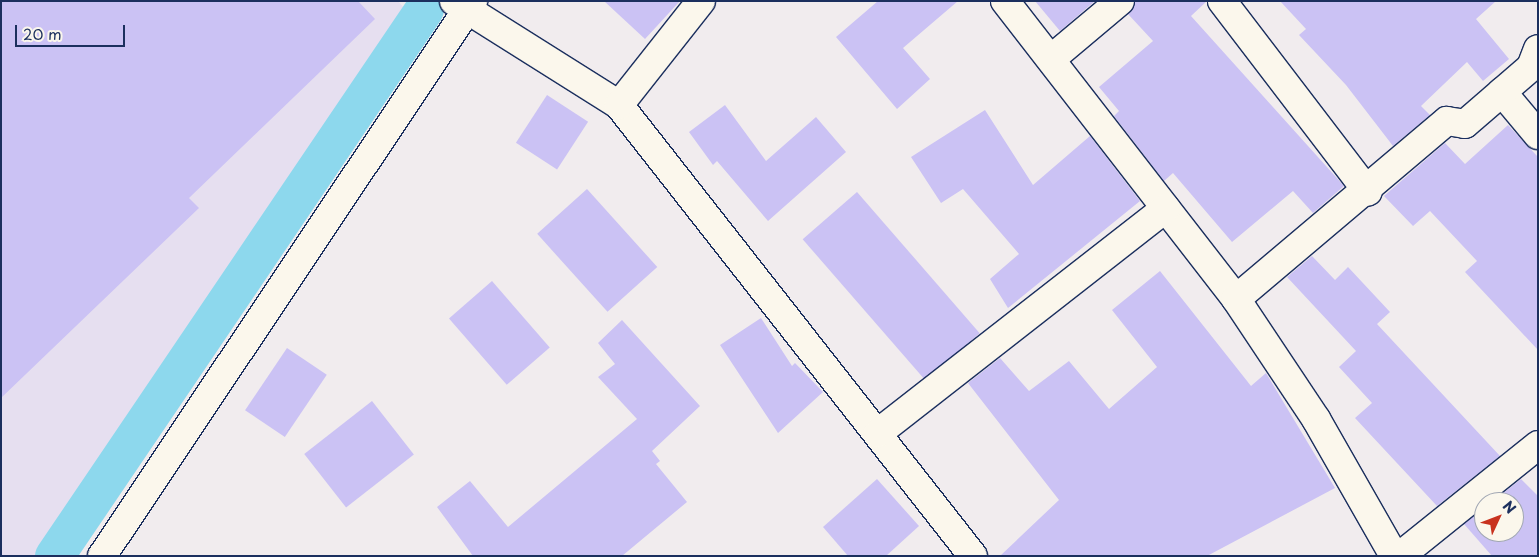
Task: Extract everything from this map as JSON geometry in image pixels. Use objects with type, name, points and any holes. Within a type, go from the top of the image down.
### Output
[{"type":"street","points":[[619,106],[701,1]]},
{"type":"street","points":[[1006,1],[1236,299],[1316,419],[1394,556]]},
{"type":"street","points":[[1222,1],[1368,192]]},
{"type":"street","points":[[1051,59],[1118,2]]},
{"type":"street","points":[[102,556],[464,5],[619,106],[878,432],[973,556]]},
{"type":"street","points":[[1236,299],[1368,192],[1447,121],[1464,124],[1531,67],[1538,49]]},
{"type":"street","points":[[1502,92],[1538,135]]},
{"type":"street","points":[[878,432],[1166,208]]},
{"type":"street","points":[[1400,556],[1538,445]]},
{"type":"shaded area","points":[[1,1],[398,1],[404,8],[41,556],[1,556]]},
{"type":"building","points":[[1,1],[358,1],[375,19],[189,198],[199,208],[1,398]]},
{"type":"building","points":[[604,1],[680,1],[645,39]]},
{"type":"building","points":[[878,1],[958,1],[903,48],[930,79],[897,109],[836,37]]},
{"type":"building","points":[[1035,1],[1095,1],[1060,31]]},
{"type":"building","points":[[1135,1],[1207,1],[1191,16],[1344,186],[1313,213],[1293,191],[1232,242],[1173,173],[1164,181],[1114,116],[1119,111],[1099,87],[1153,41],[1128,14]]},
{"type":"building","points":[[1280,1],[1496,1],[1476,19],[1509,59],[1483,81],[1467,62],[1421,106],[1430,115],[1393,146],[1346,85],[1299,35],[1306,29]]},
{"type":"building","points":[[547,95],[588,122],[557,169],[516,143]]},
{"type":"building","points":[[725,105],[766,161],[816,117],[846,152],[768,221],[717,161],[713,165],[689,132]]},
{"type":"building","points":[[985,110],[1033,185],[1090,136],[1140,201],[1008,308],[990,279],[1019,254],[963,189],[941,203],[911,157]]},
{"type":"building","points":[[1508,125],[1538,157],[1538,350],[1465,272],[1477,261],[1430,211],[1413,226],[1384,196],[1445,143],[1465,164]]},
{"type":"building","points":[[587,189],[657,267],[607,312],[537,234]]},
{"type":"building","points":[[857,192],[980,333],[925,380],[803,239]]},
{"type":"building","points":[[1312,256],[1335,280],[1348,267],[1390,312],[1377,324],[1500,456],[1437,506],[1355,418],[1372,403],[1339,367],[1356,351],[1287,277]]},
{"type":"building","points":[[1160,271],[1251,386],[1266,373],[1335,488],[1207,556],[1000,556],[1059,500],[968,383],[1000,358],[1029,391],[1069,361],[1109,409],[1157,367],[1112,310]]},
{"type":"building","points":[[492,281],[550,347],[507,385],[449,318]]},
{"type":"building","points":[[761,318],[792,366],[795,363],[823,392],[778,433],[720,345]]},
{"type":"building","points":[[622,320],[700,406],[652,451],[660,461],[656,464],[687,502],[622,556],[473,556],[437,507],[470,481],[508,527],[637,419],[598,377],[615,364],[598,343]]},
{"type":"building","points":[[287,348],[327,375],[285,437],[245,410]]},
{"type":"building","points":[[372,401],[414,455],[346,508],[304,454]]},
{"type":"building","points":[[877,479],[919,526],[886,556],[848,556],[823,527]]},
{"type":"building","points":[[1521,479],[1538,496],[1538,556],[1492,556],[1480,542],[1524,542],[1524,492],[1505,492]]},
{"type":"building","points":[[1474,516],[1474,535],[1464,524]]},
{"type":"waterway","points":[[54,556],[424,9]]}]
